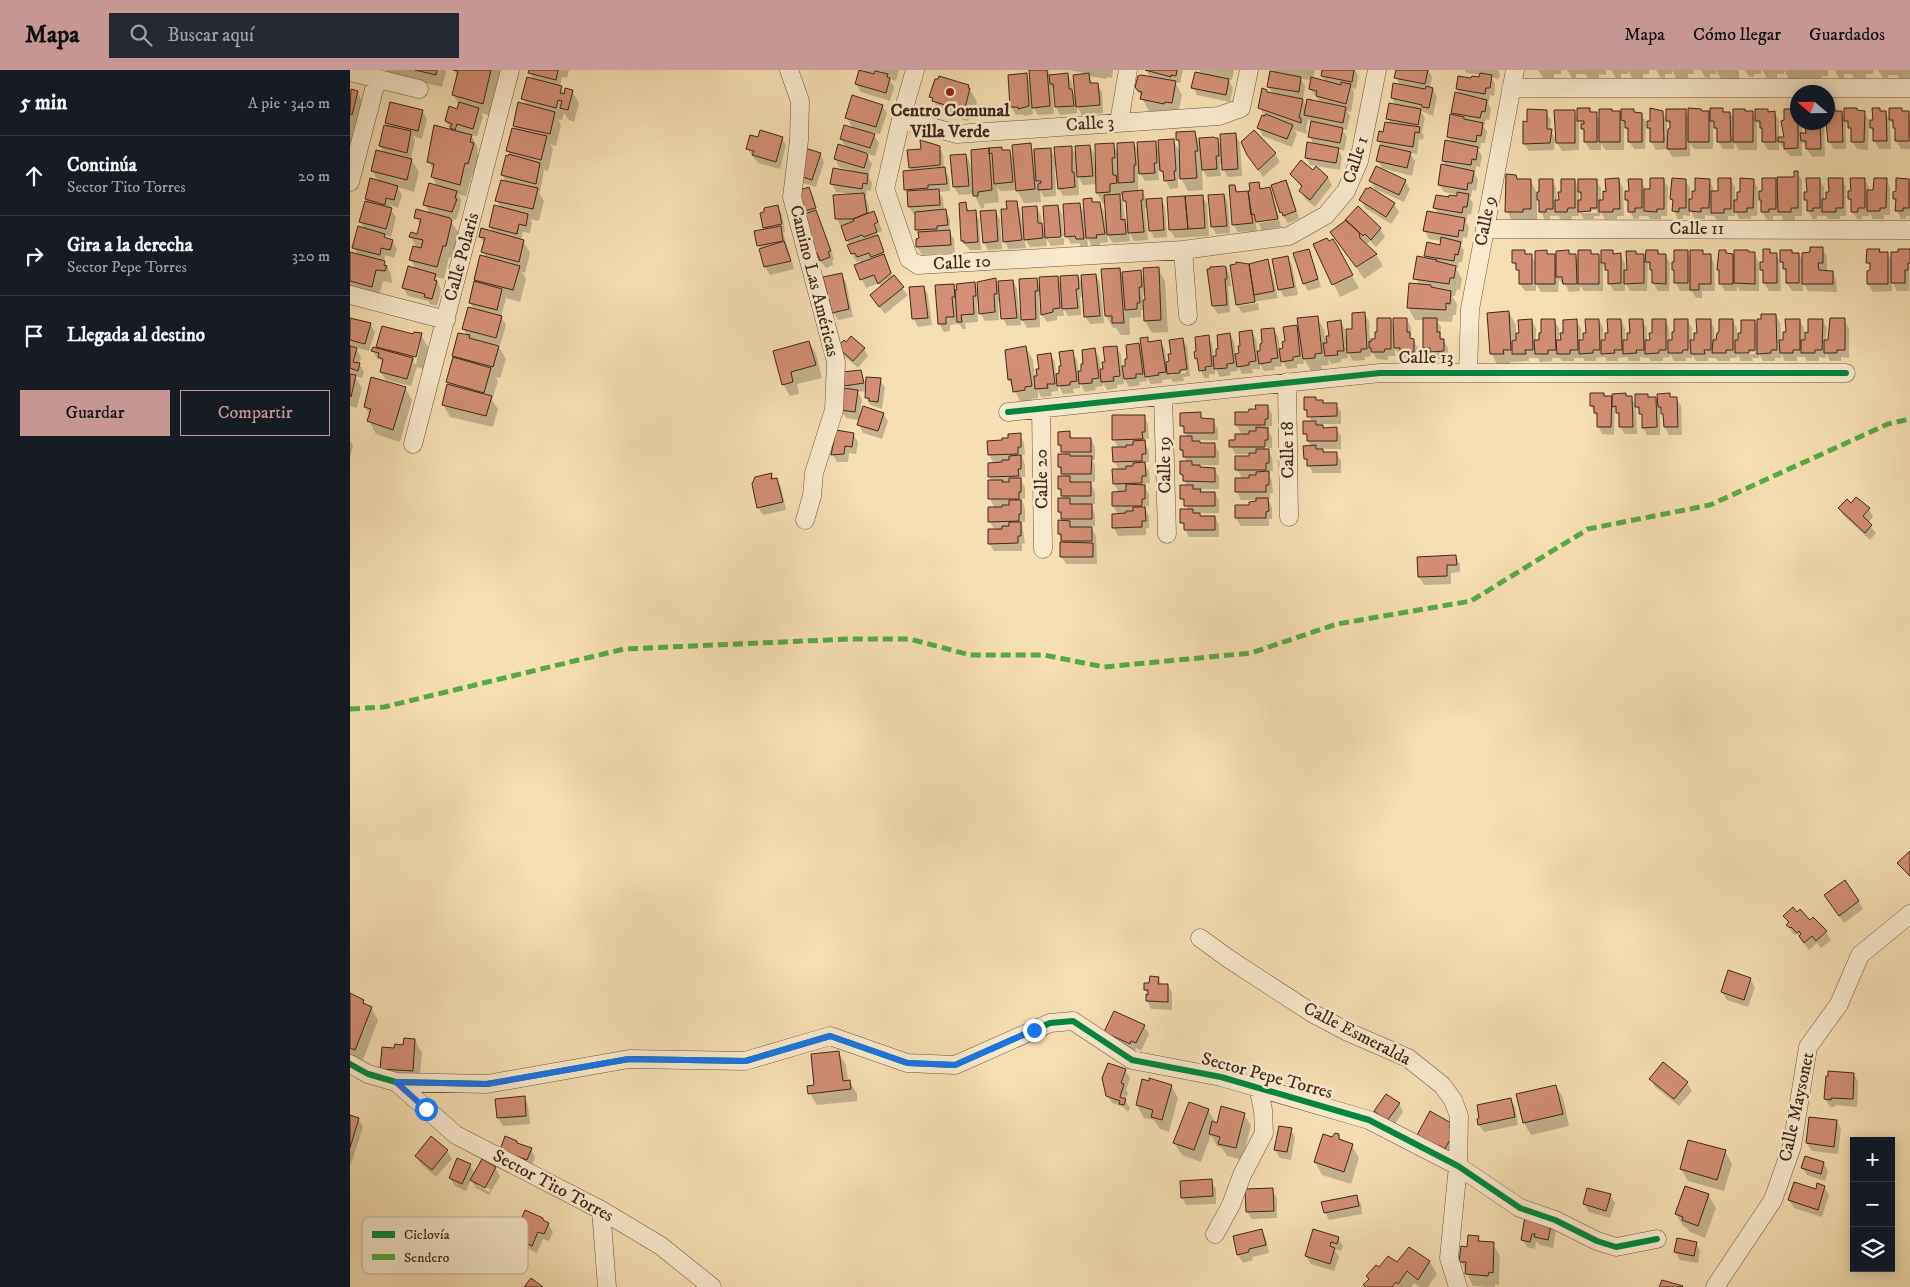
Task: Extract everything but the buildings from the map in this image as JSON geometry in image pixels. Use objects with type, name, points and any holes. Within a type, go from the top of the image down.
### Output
[{"type":"street","name":"Calle Polaris","points":[[413,444],[510,70]]},
{"type":"street","name":"Camino Las Américas","points":[[789,70],[800,101],[799,140],[792,197],[836,362],[834,410],[814,473],[812,496],[806,520]]},
{"type":"street","name":"Calle 10","points":[[915,70],[901,119],[885,190],[910,259],[918,265],[1183,250]]},
{"type":"street","points":[[1119,122],[1128,70]]},
{"type":"street","name":"Calle 3","points":[[901,119],[957,134],[1219,116],[1241,108],[1249,70]]},
{"type":"street","name":"Calle 1","points":[[1183,250],[1289,236],[1326,215],[1346,191],[1359,161],[1377,70]]},
{"type":"street","name":"Calle 9","points":[[1468,373],[1470,309],[1515,70]]},
{"type":"street","points":[[350,72],[419,89]]},
{"type":"street","points":[[350,182],[377,78]]},
{"type":"street","points":[[1511,88],[1910,88]]},
{"type":"street","name":"Calle 11","points":[[1485,229],[1910,230]]},
{"type":"street","points":[[1183,250],[1188,316]]},
{"type":"street","points":[[350,295],[446,320]]},
{"type":"street","name":"Calle 13","points":[[1008,412],[1380,373],[1846,373]]},
{"type":"street","name":"Calle 18","points":[[1287,382],[1289,517]]},
{"type":"street","name":"Calle 19","points":[[1163,396],[1166,534]]},
{"type":"street","name":"Calle 20","points":[[1041,409],[1043,549]]},
{"type":"street","name":"Calle Maysonet","points":[[1715,1287],[1772,1200],[1792,1146],[1808,1047],[1839,1004],[1860,955],[1910,914]]},
{"type":"street","name":"Calle Esmeralda","points":[[1200,938],[1312,1013],[1348,1032],[1408,1058],[1425,1070],[1442,1086],[1453,1100],[1458,1116],[1458,1166],[1449,1258],[1458,1287]]},
{"type":"street","name":"Sector Pepe Torres","points":[[396,1082],[487,1084],[629,1059],[746,1061],[830,1036],[908,1063],[955,1065],[1050,1024],[1073,1021],[1132,1060],[1221,1077],[1369,1120],[1458,1166],[1520,1208],[1555,1220],[1598,1241],[1616,1247],[1657,1239]]},
{"type":"street","points":[[350,1064],[368,1074],[396,1082]]},
{"type":"street","name":"Sector Tito Torres","points":[[396,1082],[456,1135],[601,1210],[661,1246],[712,1287]]},
{"type":"street","points":[[1215,1234],[1231,1205],[1242,1175],[1264,1132],[1263,1110],[1258,1088]]},
{"type":"street","points":[[601,1210],[606,1287]]},
{"type":"marked path","points":[[350,709],[384,707],[624,649],[850,639],[910,639],[970,655],[1044,655],[1104,667],[1251,653],[1337,624],[1471,601],[1588,529],[1710,505],[1888,424],[1910,419]]},
{"type":"cycle path","points":[[1008,412],[1380,373],[1846,373]]},
{"type":"cycle path","points":[[350,1064],[368,1074],[396,1082],[487,1084],[629,1059],[745,1061],[830,1036],[907,1063],[955,1065],[1050,1023],[1073,1021],[1132,1060],[1221,1077],[1369,1120],[1458,1166],[1520,1208],[1555,1220],[1597,1241],[1616,1247],[1657,1239]]},
{"type":"place","name":"Centro Comunal Villa Verde","points":[[950,92]]},
{"type":"route","points":[[426,1109],[396,1082],[487,1084],[629,1059],[746,1061],[830,1036],[908,1063],[955,1065],[1034,1030]]}]
